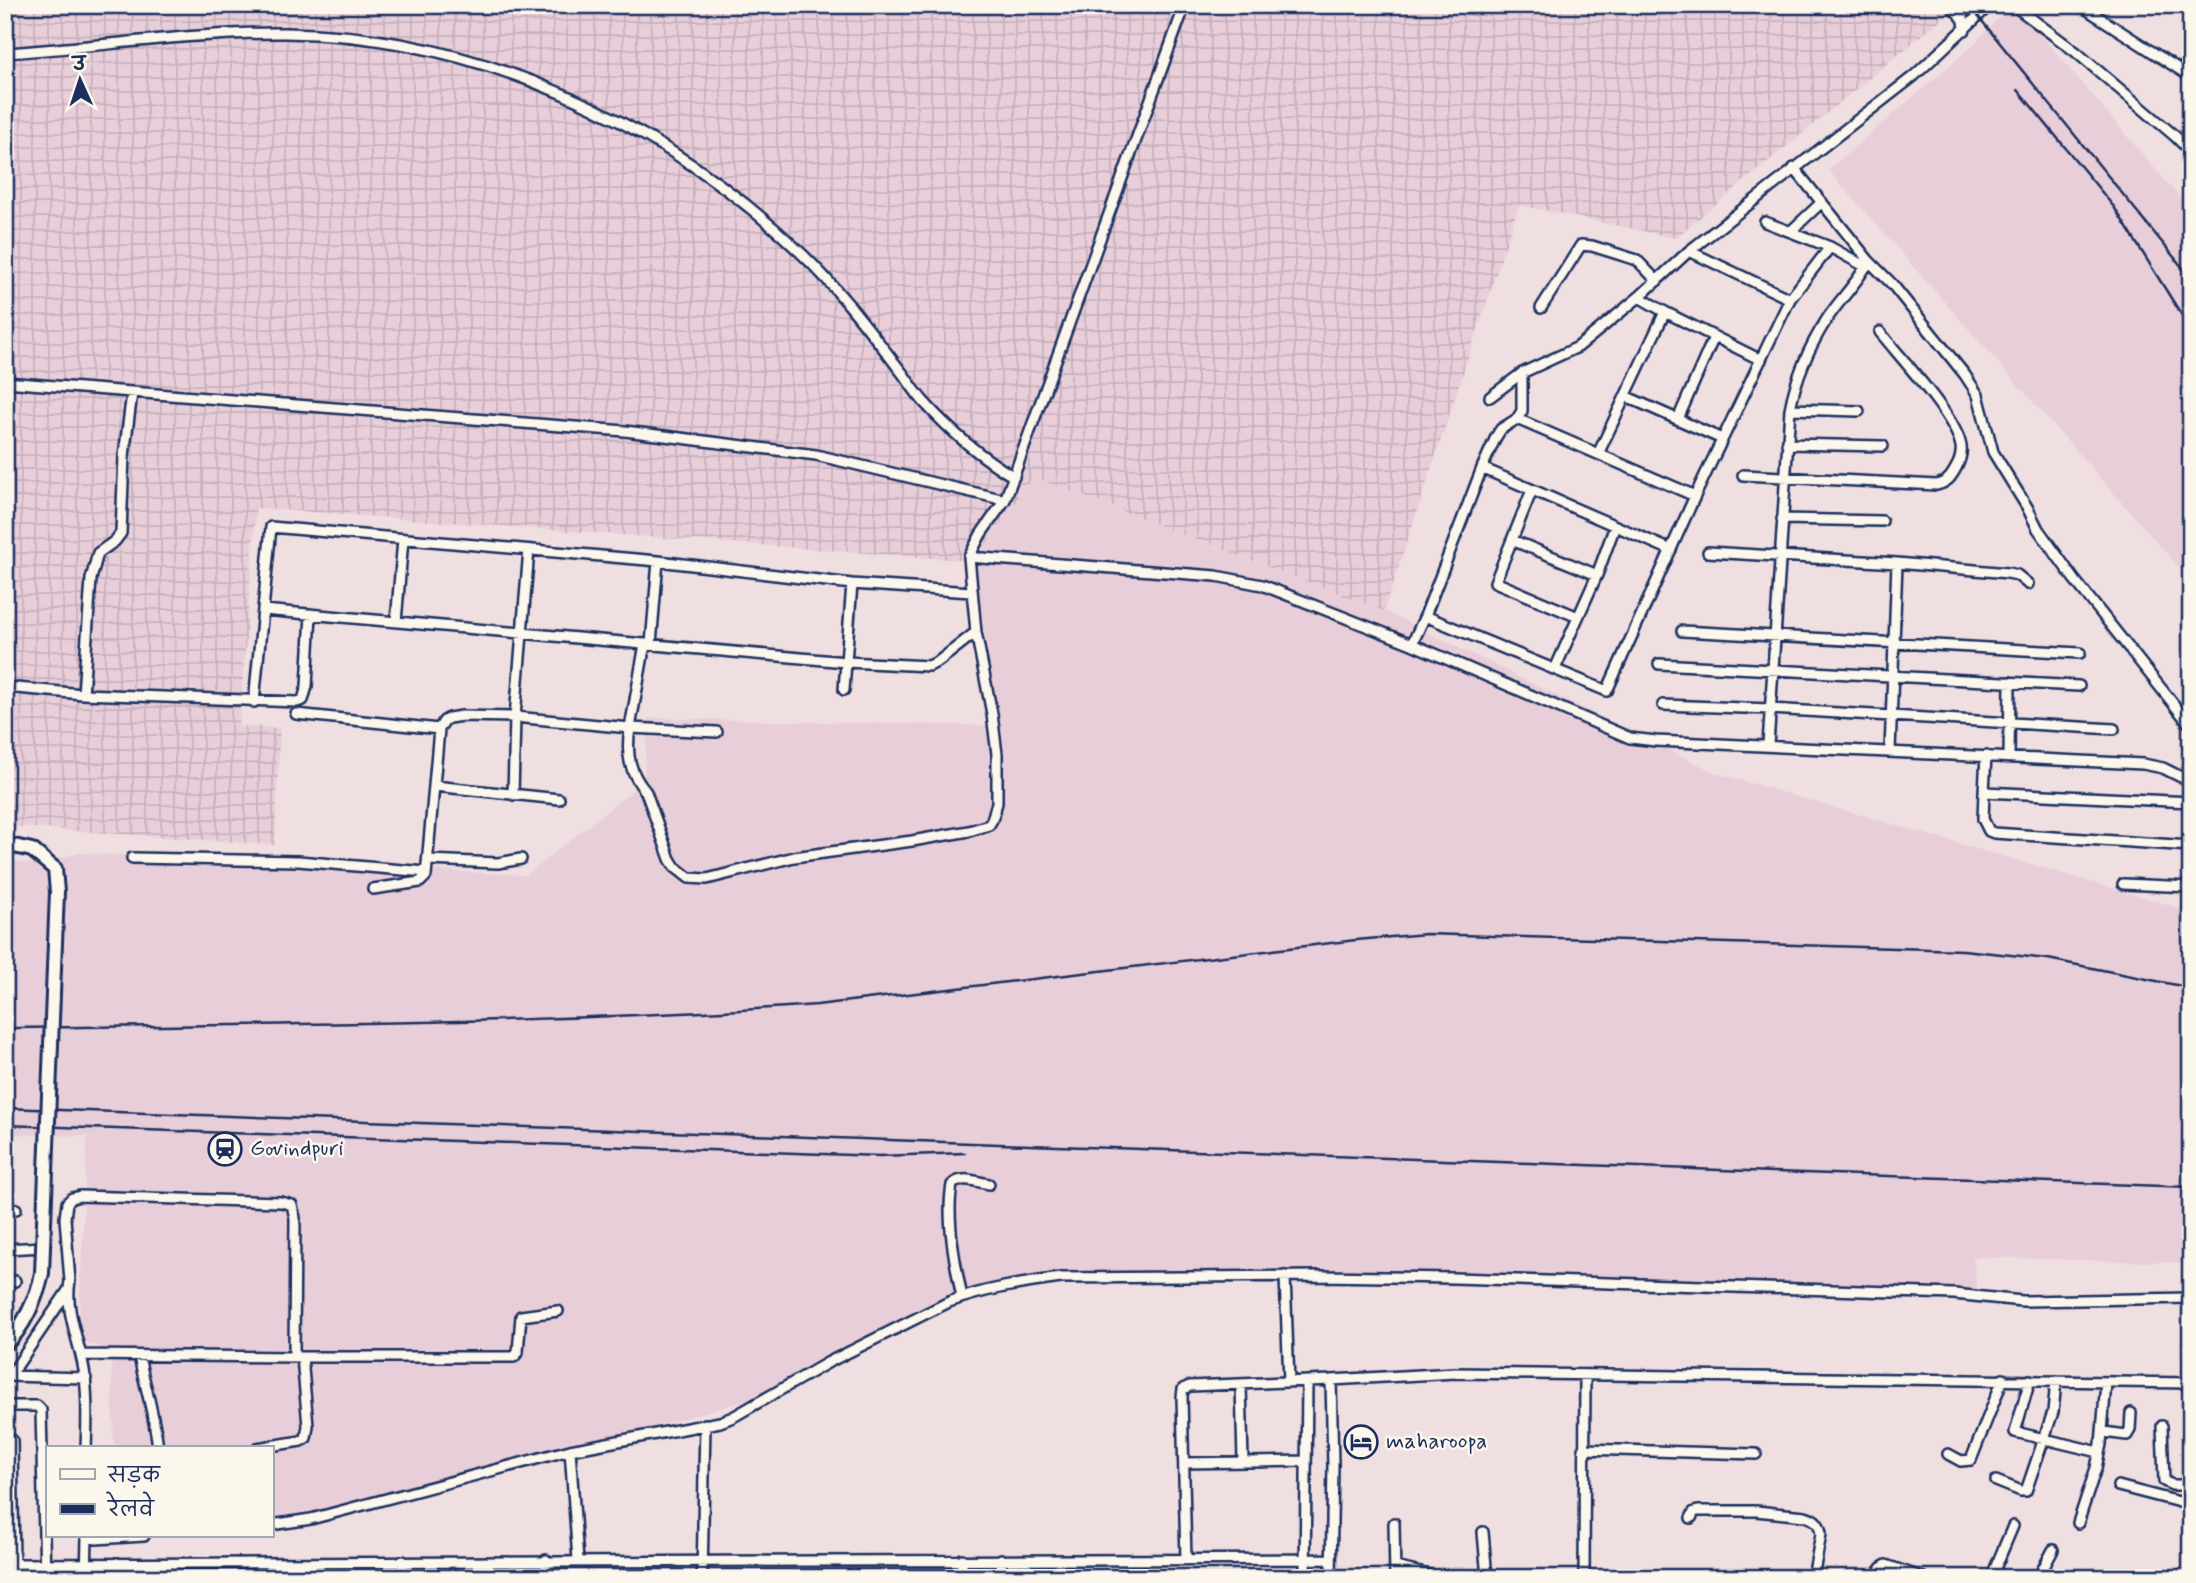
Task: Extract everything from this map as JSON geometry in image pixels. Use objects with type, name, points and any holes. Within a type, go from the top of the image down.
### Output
[{"type":"main road","points":[[5,844],[32,850],[55,869],[57,892],[42,1273],[35,1298],[15,1334],[5,1343]]},
{"type":"street","points":[[658,561],[648,644],[627,750],[631,766],[646,792],[675,867],[689,878],[707,878],[810,854],[981,829],[989,825],[995,812],[998,774],[992,714],[976,632],[969,557],[981,534],[1005,500],[1014,477],[1185,5]]},
{"type":"street","points":[[1951,5],[1964,20],[1965,30]]},
{"type":"street","points":[[1490,397],[1522,373],[1578,347],[1689,251],[1914,76],[1990,5]]},
{"type":"street","points":[[2013,5],[2076,52],[2191,152]]},
{"type":"street","points":[[2080,5],[2191,77]]},
{"type":"street","points":[[5,53],[223,34],[288,33],[395,44],[439,53],[494,68],[547,88],[614,117],[645,135],[716,182],[763,218],[821,272],[925,403],[965,442],[992,464],[1014,477]]},
{"type":"street","points":[[1794,168],[1868,264],[1892,284],[1965,375],[1978,395],[1993,452],[2038,529],[2074,579],[2191,726]]},
{"type":"street","points":[[1791,231],[1822,202]]},
{"type":"street","points":[[1765,222],[1868,264]]},
{"type":"street","points":[[1541,308],[1581,245],[1637,260],[1657,281]]},
{"type":"street","points":[[1425,616],[1607,691],[1695,496],[1790,299],[1830,247]]},
{"type":"street","points":[[1689,251],[1790,299]]},
{"type":"street","points":[[1768,745],[1790,409],[1800,370],[1821,329],[1868,264]]},
{"type":"street","points":[[1639,297],[1761,360]]},
{"type":"street","points":[[1598,454],[1665,312]]},
{"type":"street","points":[[1744,475],[1937,485],[1949,480],[1962,450],[1956,430],[1880,332]]},
{"type":"street","points":[[1678,419],[1714,337]]},
{"type":"street","points":[[1412,644],[1482,468],[1501,429],[1517,419],[1523,408],[1522,373]]},
{"type":"street","points":[[5,383],[625,431],[816,455],[1005,500]]},
{"type":"street","points":[[83,694],[91,579],[95,560],[101,549],[118,537],[122,525],[124,456],[132,393]]},
{"type":"street","points":[[1625,396],[1723,439]]},
{"type":"street","points":[[1790,409],[1859,411]]},
{"type":"street","points":[[1517,419],[1695,496]]},
{"type":"street","points":[[1787,444],[1883,446]]},
{"type":"street","points":[[1482,468],[1671,550]]},
{"type":"street","points":[[1532,490],[1495,582],[1578,617]]},
{"type":"street","points":[[1782,519],[1882,521]]},
{"type":"street","points":[[1555,669],[1597,575],[1615,526]]},
{"type":"street","points":[[254,702],[271,527],[658,561],[852,584],[971,592]]},
{"type":"street","points":[[396,622],[403,539]]},
{"type":"street","points":[[1512,540],[1597,575]]},
{"type":"street","points":[[513,795],[515,718],[529,550]]},
{"type":"street","points":[[1707,552],[1897,563],[2008,573],[2017,575],[2028,584]]},
{"type":"street","points":[[969,557],[1244,580],[1412,644],[1630,738],[2155,765],[2191,782]]},
{"type":"street","points":[[1890,751],[1897,563]]},
{"type":"street","points":[[844,690],[852,584]]},
{"type":"street","points":[[263,610],[846,662],[929,666],[976,632]]},
{"type":"street","points":[[5,687],[83,694],[292,703],[303,699],[307,686],[312,614]]},
{"type":"street","points":[[1682,631],[2080,653]]},
{"type":"street","points":[[1659,664],[2080,686]]},
{"type":"street","points":[[2009,757],[2010,682]]},
{"type":"street","points":[[1663,705],[2114,729]]},
{"type":"street","points":[[296,714],[439,729]]},
{"type":"street","points":[[373,889],[420,882],[426,876],[439,729],[449,718],[515,718],[717,732]]},
{"type":"street","points":[[1986,756],[1983,819],[1989,831],[2191,846]]},
{"type":"street","points":[[434,786],[559,799]]},
{"type":"street","points":[[1984,792],[2191,802]]},
{"type":"street","points":[[132,858],[298,861],[426,873]]},
{"type":"street","points":[[428,860],[498,863],[521,859]]},
{"type":"street","points":[[2123,884],[2191,887]]},
{"type":"street","points":[[962,1297],[951,1220],[951,1185],[963,1179],[989,1184]]},
{"type":"street","points":[[86,1446],[86,1378],[74,1328],[65,1218],[67,1203],[80,1196],[292,1205],[295,1218],[298,1357],[308,1426],[306,1438],[302,1441],[270,1446]]},
{"type":"street","points":[[5,1209],[16,1209]]},
{"type":"street","points":[[5,1249],[44,1247]]},
{"type":"street","points":[[1285,1276],[1289,1382]]},
{"type":"street","points":[[273,1525],[311,1519],[570,1450],[719,1422],[733,1417],[866,1342],[942,1305],[962,1297],[1061,1278],[1454,1278],[1941,1294],[2022,1301],[2191,1298]]},
{"type":"street","points":[[5,1284],[15,1281]]},
{"type":"street","points":[[8,1376],[69,1289]]},
{"type":"street","points":[[82,1355],[514,1357],[518,1352],[520,1316],[558,1311]]},
{"type":"street","points":[[139,1356],[158,1446]]},
{"type":"street","points":[[1186,1560],[1182,1397],[1183,1389],[1190,1386],[1455,1373],[2191,1383]]},
{"type":"street","points":[[1584,1578],[1585,1375]]},
{"type":"street","points":[[8,1376],[86,1378]]},
{"type":"street","points":[[1948,1454],[1961,1461],[1971,1460],[2003,1379]]},
{"type":"street","points":[[1331,1380],[1334,1465],[1331,1578]]},
{"type":"street","points":[[2030,1380],[2015,1432],[2099,1452]]},
{"type":"street","points":[[1996,1481],[2026,1491],[2055,1404],[2056,1381]]},
{"type":"street","points":[[1305,1578],[1307,1382]]},
{"type":"street","points":[[2078,1523],[2103,1432],[2106,1382]]},
{"type":"street","points":[[1241,1385],[1243,1461]]},
{"type":"street","points":[[5,1406],[37,1406],[41,1410],[45,1578]]},
{"type":"street","points":[[2103,1432],[2127,1435],[2132,1413]]},
{"type":"street","points":[[702,1578],[705,1424]]},
{"type":"street","points":[[2162,1426],[2164,1481],[2172,1485],[2191,1485]]},
{"type":"street","points":[[5,1440],[12,1440],[15,1578]]},
{"type":"street","points":[[1583,1449],[1756,1454]]},
{"type":"street","points":[[570,1450],[579,1560]]},
{"type":"street","points":[[1184,1463],[1306,1461]]},
{"type":"street","points":[[2118,1486],[2191,1505]]},
{"type":"street","points":[[1691,1518],[1696,1511],[1755,1511],[1813,1518],[1821,1527],[1821,1534],[1813,1578]]},
{"type":"street","points":[[1394,1523],[1395,1578]]},
{"type":"street","points":[[1991,1578],[2013,1526]]},
{"type":"street","points":[[1483,1532],[1487,1578]]},
{"type":"street","points":[[86,1538],[86,1578]]},
{"type":"street","points":[[93,1538],[112,1538]]},
{"type":"street","points":[[2038,1578],[2053,1550]]},
{"type":"street","points":[[962,1559],[962,1578]]},
{"type":"street","points":[[1001,1559],[1002,1578]]},
{"type":"street","points":[[14,1563],[1331,1559]]},
{"type":"street","points":[[546,1560],[547,1578]]},
{"type":"street","points":[[403,1561],[403,1578]]},
{"type":"street","points":[[117,1563],[117,1578]]},
{"type":"street","points":[[1877,1578],[1886,1564],[1924,1578]]},
{"type":"street","points":[[1395,1567],[1443,1578]]},
{"type":"shaded area","points":[[5,5],[1953,5],[1955,8],[1675,238],[1519,205],[1384,611],[1033,477],[974,561],[256,508],[239,726],[280,728],[275,845],[5,826]]},
{"type":"shaded area","points":[[2011,5],[2015,5],[2191,211],[2191,581],[1828,170],[1970,48]]},
{"type":"shaded area","points":[[1033,477],[1384,611],[1716,773],[2191,911],[2191,1263],[1973,1257],[1979,1302],[1087,1274],[945,1305],[776,1392],[317,1522],[273,1523],[273,1446],[114,1446],[111,1350],[78,1341],[87,1136],[5,1134],[5,861],[39,864],[79,853],[527,875],[644,781],[648,718],[998,726],[974,561]]},
{"type":"green space","points":[[5,1443],[9,1443],[9,1578],[5,1578]]},
{"type":"railway","points":[[1969,5],[2191,278]]},
{"type":"railway","points":[[2018,90],[2114,207],[2191,330]]},
{"type":"railway","points":[[5,1028],[513,1020],[817,1005],[1356,940],[1426,934],[1963,950],[2048,959],[2191,988]]},
{"type":"railway","points":[[5,1108],[2191,1187]]},
{"type":"railway","points":[[5,1125],[879,1156],[965,1153]]},
{"type":"place","name":"Govindpuri","points":[[225,1149]]},
{"type":"place","name":"maharoopa","points":[[1361,1442]]}]
